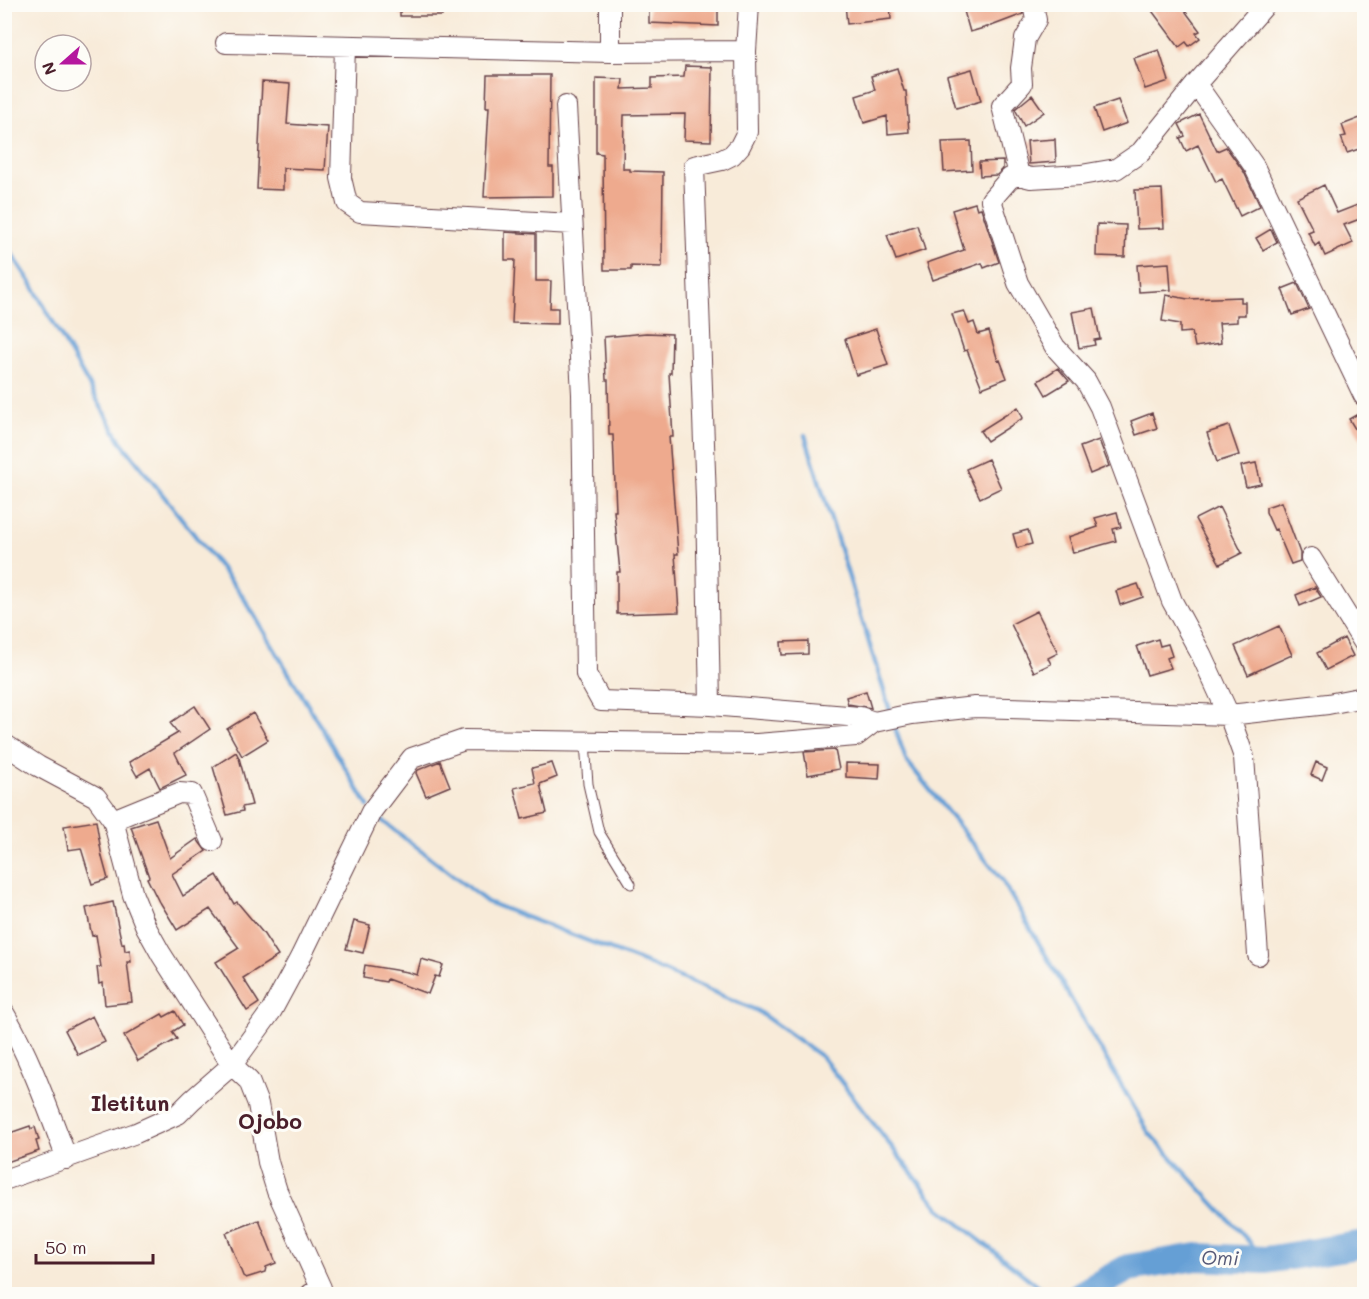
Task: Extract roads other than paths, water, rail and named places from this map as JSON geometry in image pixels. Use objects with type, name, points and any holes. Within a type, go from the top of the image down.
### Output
[{"type":"street","points":[[610,4],[610,52]]},
{"type":"street","points":[[710,705],[706,500],[694,166],[722,160],[732,155],[747,132],[748,4]]},
{"type":"street","points":[[1019,174],[1002,106],[1022,84],[1021,68],[1025,39],[1036,20],[1033,4]]},
{"type":"street","points":[[1258,955],[1244,757],[1229,715],[1201,654],[1172,601],[1101,407],[1086,381],[1054,347],[1018,283],[991,200],[1010,178],[1019,174],[1030,178],[1081,175],[1116,169],[1141,152],[1196,84],[1266,4]]},
{"type":"street","points":[[226,43],[610,52],[746,51]]},
{"type":"street","points":[[345,46],[341,178],[347,203],[360,213],[572,224]]},
{"type":"street","points":[[1196,84],[1254,166],[1365,396]]},
{"type":"street","points":[[566,106],[582,394],[586,674],[601,700],[710,705],[881,720],[975,707],[1229,715],[1328,704],[1365,697]]},
{"type":"street","points":[[1311,558],[1365,643]]},
{"type":"street","points":[[4,1180],[66,1159],[178,1114],[232,1065],[272,1010],[371,812],[412,758],[464,740],[757,744],[841,739],[856,736],[881,720]]},
{"type":"street","points":[[4,744],[38,766],[96,797],[113,820],[133,895],[146,927],[232,1065],[249,1081],[258,1104],[268,1162],[277,1191],[321,1288],[311,1294]]},
{"type":"street","points":[[113,820],[179,794],[192,794],[212,841]]},
{"type":"street","points":[[4,1013],[32,1067],[66,1159]]},
{"type":"lane","points":[[585,742],[588,784],[599,832],[631,884]]},
{"type":"waterway","points":[[4,242],[31,283],[121,442],[242,595],[368,806]]},
{"type":"waterway","points":[[805,435],[891,714]]},
{"type":"waterway","points":[[893,722],[906,760],[1002,880],[1149,1133],[1266,1260]]},
{"type":"waterway","points":[[375,815],[487,902],[643,962],[756,1010],[822,1057],[939,1208],[1048,1294]]},
{"type":"waterway","name":"Omi","points":[[1082,1294],[1128,1268],[1197,1257],[1266,1260],[1364,1244]]},
{"type":"district","name":"Iletitun","points":[[130,1104]]},
{"type":"district","name":"Ojobo","points":[[270,1122]]}]
